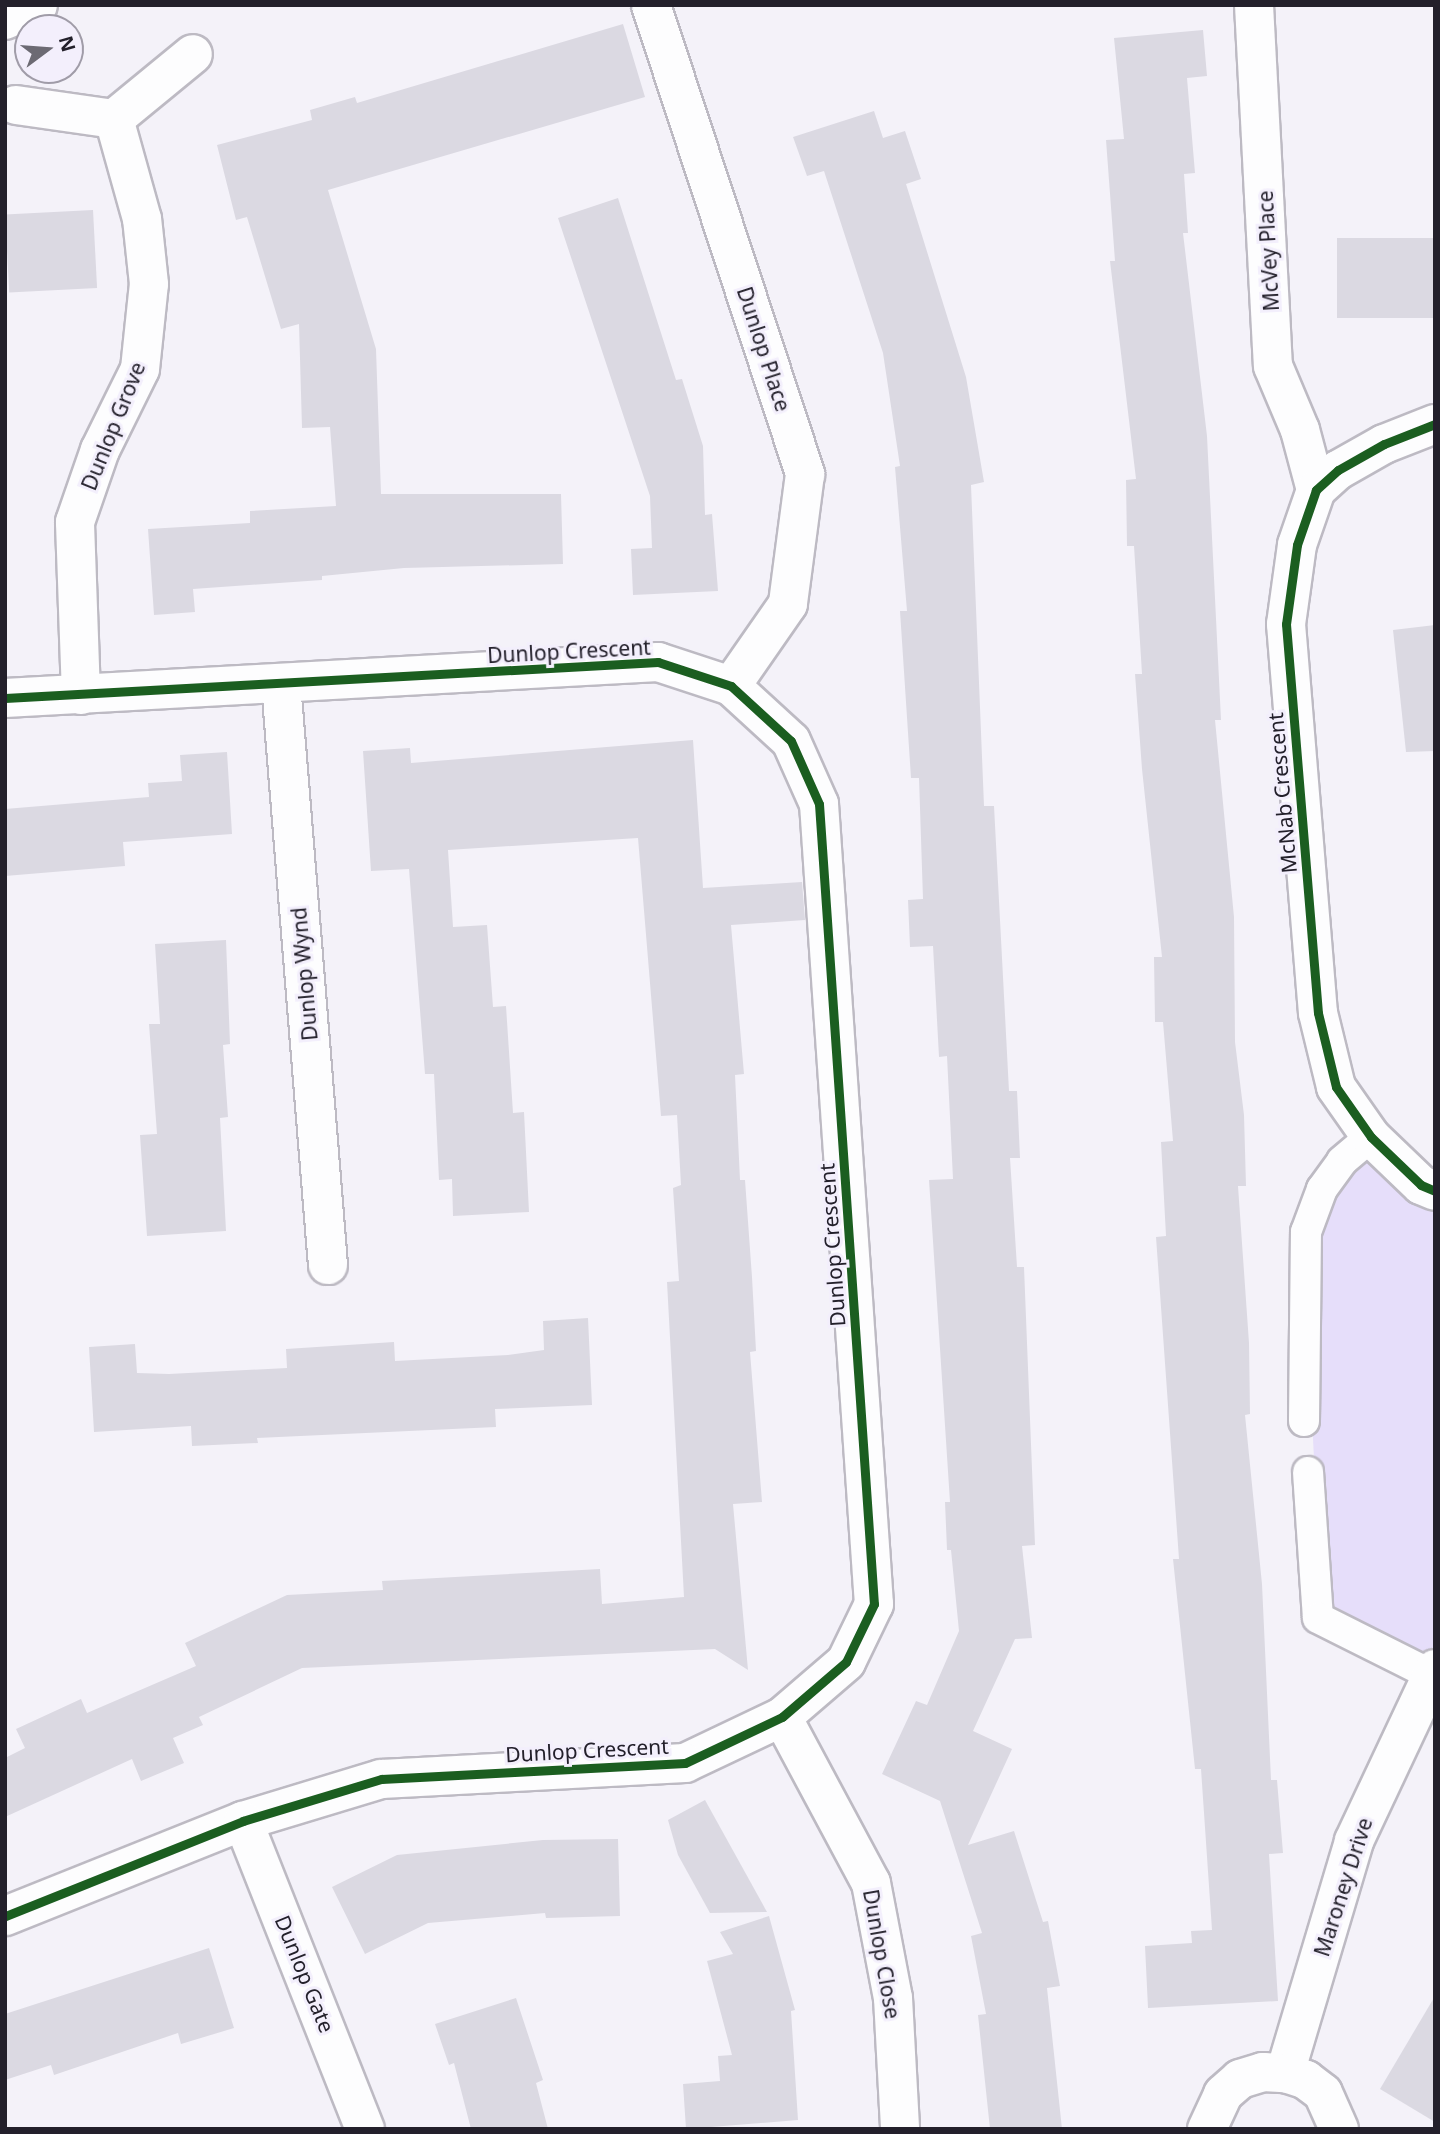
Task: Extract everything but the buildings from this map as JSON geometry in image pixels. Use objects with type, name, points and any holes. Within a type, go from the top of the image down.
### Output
[{"type":"street","points":[[5,20],[38,5]]},
{"type":"street","name":"Dunlop Place","points":[[651,5],[804,474],[788,604],[731,686]]},
{"type":"street","name":"McVey Place","points":[[1254,5],[1273,366],[1300,430],[1316,490]]},
{"type":"street","points":[[16,104],[114,119],[193,54]]},
{"type":"street","name":"Dunlop Grove","points":[[81,695],[75,522],[100,450],[140,369],[149,284],[142,219],[114,119]]},
{"type":"street","points":[[1316,490],[1350,463],[1435,424]]},
{"type":"street","name":"McNab Crescent","points":[[1316,490],[1297,545],[1286,624],[1318,1013],[1336,1087],[1371,1137],[1420,1185],[1435,1191]]},
{"type":"street","name":"Dunlop Crescent","points":[[5,698],[658,663],[731,686],[791,741],[819,804],[874,1604],[846,1662],[782,1717],[685,1763],[381,1779],[243,1821],[5,1916]]},
{"type":"street","name":"Dunlop Wynd","points":[[281,684],[328,1265]]},
{"type":"street","name":"Maroney Drive","points":[[1285,2073],[1354,1841],[1434,1672]]},
{"type":"street","name":"Dunlop Close","points":[[782,1717],[871,1883],[893,1998],[900,2129]]},
{"type":"street","name":"Dunlop Gate","points":[[243,1821],[365,2129]]},
{"type":"street","points":[[1207,2129],[1223,2094],[1240,2079],[1263,2072],[1285,2073],[1323,2093],[1339,2129]]},
{"type":"lane","points":[[1304,1421],[1306,1232],[1322,1189],[1342,1161],[1371,1137]]},
{"type":"lane","points":[[1308,1472],[1318,1618],[1434,1672]]},
{"type":"shaded area","points":[[1370,1144],[1435,1199],[1435,1650],[1429,1663],[1322,1612],[1313,1439],[1314,1232],[1329,1192]]},
{"type":"cycle path","points":[[1435,424],[1384,444],[1338,470],[1316,490],[1297,545],[1286,624],[1318,1013],[1336,1087],[1371,1137],[1421,1185],[1435,1191]]},
{"type":"cycle path","points":[[5,698],[658,662],[731,686],[791,741],[819,804],[874,1604],[846,1662],[782,1717],[685,1763],[381,1779],[243,1821],[5,1916]]}]
